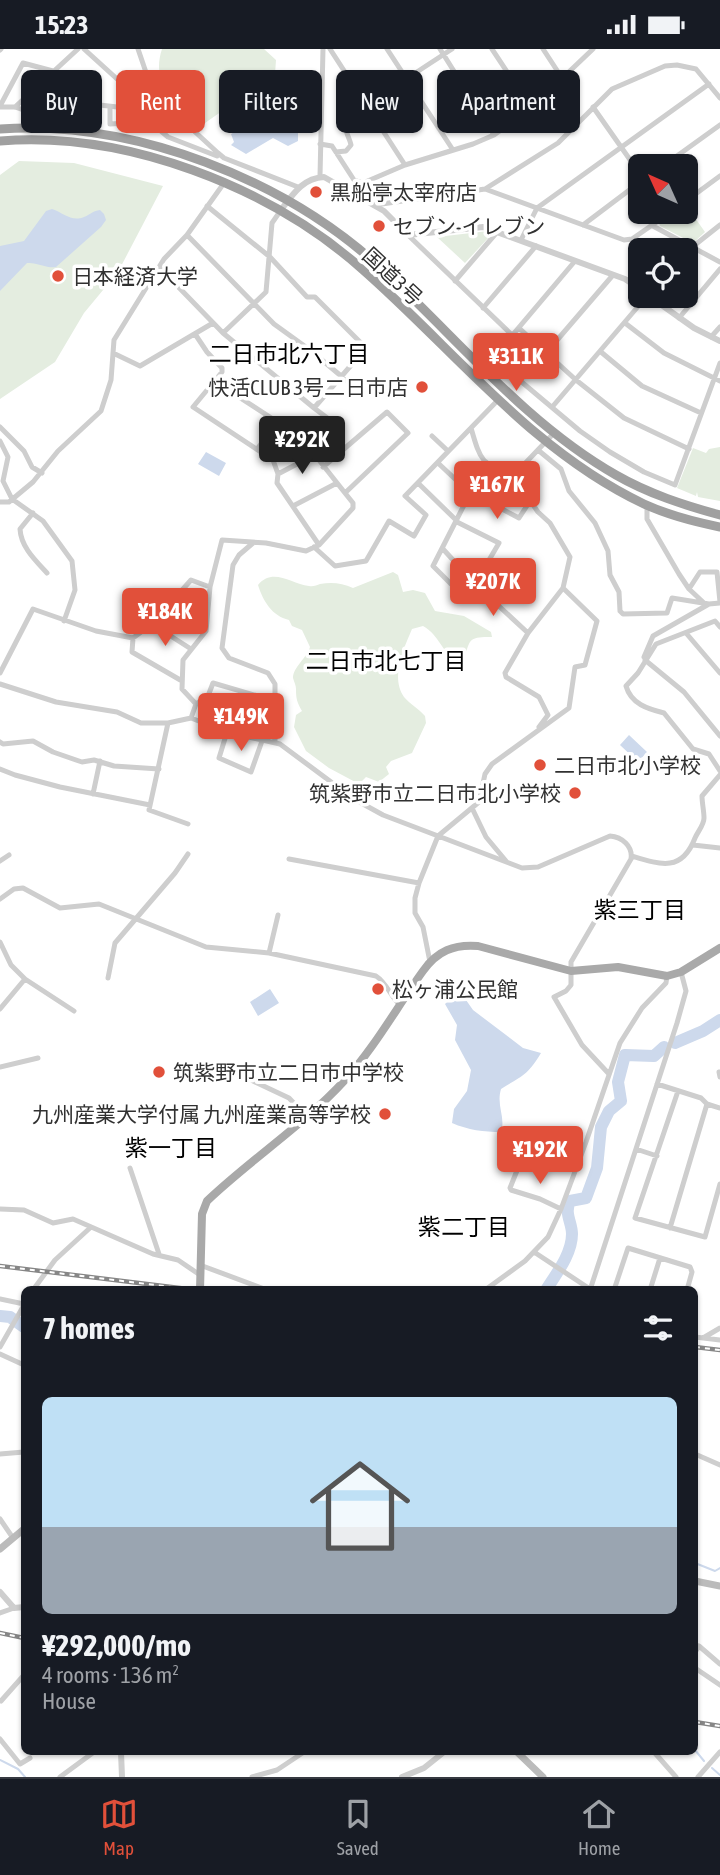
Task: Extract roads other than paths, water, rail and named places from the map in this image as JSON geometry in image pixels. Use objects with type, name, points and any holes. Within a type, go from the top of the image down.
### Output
[{"type":"highway","name":"国道3号","points":[[0,129],[80,132],[156,146],[211,164],[287,201],[316,218],[381,268],[482,366],[580,452],[617,476],[653,493],[720,515]]},
{"type":"highway","name":"国道3号","points":[[0,141],[80,144],[130,153],[195,172],[281,210],[313,230],[360,267],[498,400],[583,469],[647,505],[720,527]]},
{"type":"main road","points":[[200,1286],[202,1215],[207,1201],[343,1082],[430,962],[449,948],[463,944],[478,946],[571,971],[618,967],[667,976],[681,972],[720,949]]},
{"type":"main road","points":[[0,1549],[21,1531]]},
{"type":"main road","points":[[698,1582],[720,1586]]},
{"type":"main road","points":[[520,1755],[543,1777]]},
{"type":"street","points":[[53,70],[78,49]]},
{"type":"street","points":[[84,49],[116,78]]},
{"type":"street","points":[[138,49],[145,70]]},
{"type":"street","points":[[320,176],[323,49]]},
{"type":"street","points":[[330,49],[344,70]]},
{"type":"street","points":[[387,49],[401,70]]},
{"type":"street","points":[[418,70],[441,52],[452,49]]},
{"type":"street","points":[[492,49],[506,70]]},
{"type":"street","points":[[543,49],[557,70]]},
{"type":"street","points":[[571,70],[593,49]]},
{"type":"street","points":[[441,52],[494,135]]},
{"type":"street","points":[[21,109],[0,106],[23,62],[49,70]]},
{"type":"street","points":[[374,205],[485,189],[558,143],[612,89],[665,66],[696,69],[720,98]]},
{"type":"street","points":[[521,240],[537,208],[709,84]]},
{"type":"street","points":[[15,107],[21,101]]},
{"type":"street","points":[[423,104],[453,150]]},
{"type":"street","points":[[102,106],[116,107]]},
{"type":"street","points":[[110,107],[110,124],[146,122],[155,125],[168,137],[298,187]]},
{"type":"street","points":[[593,107],[628,157]]},
{"type":"street","points":[[680,154],[720,125]]},
{"type":"street","points":[[197,133],[224,158]]},
{"type":"street","points":[[336,152],[344,152],[350,147],[348,133]]},
{"type":"street","points":[[384,133],[405,165]]},
{"type":"street","points":[[320,144],[331,145],[354,180],[363,183],[405,165],[497,133]]},
{"type":"street","points":[[223,333],[266,292],[272,223],[298,187],[320,176]]},
{"type":"street","points":[[320,176],[374,205],[512,335]]},
{"type":"street","points":[[698,192],[720,176]]},
{"type":"street","points":[[0,502],[12,499],[42,473],[58,451],[101,411],[111,380],[114,340],[159,267],[187,235],[224,183]]},
{"type":"street","points":[[485,189],[624,240],[632,239],[651,225],[676,238]]},
{"type":"street","points":[[583,225],[628,192]]},
{"type":"street","points":[[207,206],[270,257],[307,297],[315,297],[366,348],[314,408]]},
{"type":"street","points":[[698,241],[720,225]]},
{"type":"street","points":[[408,235],[484,227],[628,280]]},
{"type":"street","points":[[455,281],[498,231]]},
{"type":"street","points":[[187,235],[253,305],[359,391]]},
{"type":"street","points":[[483,308],[536,246]]},
{"type":"street","points":[[698,250],[720,262]]},
{"type":"street","points":[[575,261],[494,358],[580,431],[644,472],[675,485],[701,413],[717,379],[720,363]]},
{"type":"street","points":[[159,267],[223,333],[330,420]]},
{"type":"street","points":[[679,318],[720,269]]},
{"type":"street","points":[[546,353],[613,275]]},
{"type":"street","points":[[553,406],[638,308]]},
{"type":"street","points":[[665,308],[720,341]]},
{"type":"street","points":[[113,353],[140,366],[213,323]]},
{"type":"street","points":[[625,323],[664,353],[717,379]]},
{"type":"street","points":[[711,337],[720,327]]},
{"type":"street","points":[[519,328],[576,380],[624,418],[689,449]]},
{"type":"street","points":[[195,334],[206,352],[222,368],[222,372],[193,407],[274,460],[278,474],[277,484],[316,546],[335,566],[366,561],[390,521],[414,536],[426,515],[405,496],[498,400]]},
{"type":"street","points":[[601,352],[642,386],[701,413]]},
{"type":"street","points":[[214,381],[276,421],[277,424],[257,449]]},
{"type":"street","points":[[323,467],[387,412],[408,433],[345,493]]},
{"type":"street","points":[[0,427],[24,451],[32,467],[42,473]]},
{"type":"street","points":[[471,428],[479,456],[498,471],[515,478],[538,512],[550,523],[569,555],[563,588],[528,633],[505,673],[506,677],[540,698],[548,715],[535,732]]},
{"type":"street","points":[[530,501],[519,518],[499,508],[515,478],[555,432]]},
{"type":"street","points":[[196,704],[184,692],[183,663],[206,631],[210,587],[222,540],[306,551],[316,546],[353,508],[353,503],[300,436]]},
{"type":"street","points":[[432,436],[448,451]]},
{"type":"street","points":[[0,441],[8,457],[3,481],[12,499],[48,526],[72,561],[75,590],[64,621]]},
{"type":"street","points":[[538,450],[561,469],[569,491],[595,523],[608,551],[610,575],[619,592],[620,611],[623,614],[667,613],[672,598],[706,604],[720,603],[717,572],[700,572],[689,589]]},
{"type":"street","points":[[278,474],[314,455]]},
{"type":"street","points":[[451,584],[433,566],[486,462]]},
{"type":"street","points":[[438,463],[471,494]]},
{"type":"street","points":[[293,506],[337,483]]},
{"type":"street","points":[[418,483],[457,521],[499,543],[475,584]]},
{"type":"street","points":[[647,505],[647,519],[689,589],[706,604]]},
{"type":"street","points":[[33,513],[20,529],[22,538],[28,551],[47,573]]},
{"type":"street","points":[[253,543],[239,555],[233,565],[222,648],[229,659],[272,676],[275,684],[275,743]]},
{"type":"street","points":[[443,549],[475,584],[528,633]]},
{"type":"street","points":[[182,681],[132,652],[133,638],[152,624],[191,580],[210,587]]},
{"type":"street","points":[[430,962],[423,927],[415,913],[415,898],[438,837],[480,799],[487,769],[569,708],[575,667],[585,665],[598,623],[563,588]]},
{"type":"street","points":[[643,662],[648,643],[653,636],[706,604]]},
{"type":"street","points":[[0,673],[33,609],[64,621],[133,638]]},
{"type":"street","points":[[632,856],[667,865],[679,861],[693,845],[704,821],[702,796],[720,773],[709,754],[693,748],[664,713],[644,709],[627,691],[626,686],[656,644],[715,621],[720,627]]},
{"type":"street","points":[[152,624],[191,649]]},
{"type":"street","points":[[686,633],[720,673]]},
{"type":"street","points":[[643,662],[684,692],[720,736]]},
{"type":"street","points":[[191,717],[196,704],[208,696],[213,683],[275,701]]},
{"type":"street","points":[[0,684],[56,702],[117,712],[141,723],[168,723],[191,717],[228,732],[275,743],[285,747],[364,805],[383,815],[522,868],[538,867],[610,836],[623,841],[630,848],[632,856],[571,962],[571,985],[554,997],[582,1045],[609,1074]]},
{"type":"street","points":[[168,723],[149,810],[188,824]]},
{"type":"street","points":[[228,732],[219,758],[251,772],[262,741]]},
{"type":"street","points":[[0,742],[33,741],[53,752],[82,762],[100,761],[114,766],[159,769]]},
{"type":"street","points":[[93,794],[100,761]]},
{"type":"street","points":[[0,769],[93,794],[150,805]]},
{"type":"street","points":[[472,808],[486,837],[507,862]]},
{"type":"street","points":[[693,845],[720,848]]},
{"type":"street","points":[[108,978],[115,943],[138,919],[188,854]]},
{"type":"street","points":[[0,861],[9,855]]},
{"type":"street","points":[[289,859],[419,883]]},
{"type":"street","points":[[0,899],[20,887],[60,908],[95,904],[202,946],[269,953],[376,976],[400,1005]]},
{"type":"street","points":[[269,953],[278,915]]},
{"type":"street","points":[[0,942],[12,965],[25,979],[74,1011]]},
{"type":"street","points":[[591,1286],[686,991],[681,972]]},
{"type":"street","points":[[490,1286],[534,1252],[548,1237],[561,1209],[620,1043],[642,1008],[666,983],[667,976]]},
{"type":"street","points":[[1,1006],[25,979]]},
{"type":"street","points":[[0,1067],[38,1058]]},
{"type":"street","points":[[251,1080],[289,1098],[306,1116]]},
{"type":"street","points":[[657,1084],[701,1098],[707,1104],[720,1108]]},
{"type":"street","points":[[678,1091],[635,1219],[705,1237],[720,1184]]},
{"type":"street","points":[[670,1228],[707,1104]]},
{"type":"street","points":[[636,1149],[657,1156]]},
{"type":"street","points":[[520,1163],[511,1190],[561,1209]]},
{"type":"street","points":[[130,1168],[159,1254]]},
{"type":"street","points":[[0,1209],[24,1210],[53,1223],[73,1219],[200,1270],[254,1286]]},
{"type":"street","points":[[36,1286],[55,1260],[91,1227]]},
{"type":"street","points":[[615,1286],[628,1248],[690,1267],[692,1272],[688,1286]]},
{"type":"street","points":[[534,1252],[585,1286]]},
{"type":"street","points":[[651,1286],[660,1258]]},
{"type":"street","points":[[0,1299],[21,1303]]},
{"type":"street","points":[[0,1347],[21,1311]]},
{"type":"street","points":[[703,1338],[720,1328]]},
{"type":"street","points":[[698,1337],[720,1340]]},
{"type":"street","points":[[0,1354],[21,1364]]},
{"type":"street","points":[[0,1454],[21,1452]]},
{"type":"street","points":[[698,1455],[720,1465]]},
{"type":"street","points":[[0,1519],[13,1538]]},
{"type":"street","points":[[0,1592],[14,1608]]},
{"type":"street","points":[[0,1613],[21,1607]]},
{"type":"street","points":[[698,1648],[720,1664]]},
{"type":"street","points":[[698,1670],[720,1685]]},
{"type":"street","points":[[1,1701],[21,1678]]},
{"type":"street","points":[[0,1739],[20,1764],[30,1758]]},
{"type":"street","points":[[702,1775],[720,1752]]},
{"type":"street","points":[[60,1777],[90,1755]]},
{"type":"street","points":[[121,1755],[121,1777]]},
{"type":"street","points":[[252,1777],[277,1770],[300,1755]]},
{"type":"street","points":[[402,1777],[424,1767],[440,1755]]},
{"type":"street","points":[[657,1755],[676,1777]]},
{"type":"water","points":[[298,133],[298,141],[288,146],[273,138],[246,154],[231,145],[234,142],[231,134]]},
{"type":"water","points":[[52,209],[75,218],[100,210],[106,220],[56,267],[27,263],[0,291],[0,246],[24,241],[46,211]]},
{"type":"water","points":[[206,452],[226,463],[219,476],[198,464]]},
{"type":"water","points":[[629,735],[647,752],[638,762],[620,745]]},
{"type":"water","points":[[270,989],[279,1003],[258,1016],[250,1002]]},
{"type":"water","points":[[459,990],[473,1010],[523,1048],[541,1053],[528,1071],[501,1089],[501,1132],[476,1130],[452,1123],[454,1109],[467,1091],[471,1070],[455,1040],[457,1025],[445,1004]]},
{"type":"waterway","points":[[675,1043],[720,1020]]},
{"type":"waterway","points":[[549,1286],[563,1263],[571,1241],[568,1206],[570,1201],[586,1198],[597,1168],[601,1127],[609,1111],[621,1101],[618,1082],[625,1055],[654,1056],[664,1047]]},
{"type":"waterway","points":[[0,1316],[10,1317],[21,1325]]},
{"type":"waterway","points":[[698,1564],[715,1571],[720,1568]]},
{"type":"waterway","points":[[698,1754],[704,1761]]},
{"type":"waterway","points":[[0,1760],[18,1769],[25,1777]]},
{"type":"waterway","points":[[712,1768],[720,1775]]},
{"type":"railway","points":[[0,1266],[163,1286]]},
{"type":"railway","points":[[698,1347],[720,1350]]},
{"type":"railway","points":[[0,1633],[21,1637]]},
{"type":"railway","points":[[698,1722],[720,1726]]},
{"type":"place","name":"黒船亭太宰府店","points":[[316,192]]},
{"type":"place","name":"セブン-イレブン","points":[[379,226]]},
{"type":"place","name":"日本経済大学","points":[[58,276]]},
{"type":"place","name":"快活CLUB 3号二日市店","points":[[422,387]]},
{"type":"place","name":"二日市北小学校","points":[[540,765]]},
{"type":"place","name":"筑紫野市立二日市北小学校","points":[[575,793]]},
{"type":"place","name":"松ヶ浦公民館","points":[[378,989]]},
{"type":"place","name":"筑紫野市立二日市中学校","points":[[159,1072]]},
{"type":"place","name":"九州産業大学付属 九州産業高等学校","points":[[385,1114]]},
{"type":"district","name":"二日市北六丁目","points":[[289,354]]},
{"type":"district","name":"二日市北七丁目","points":[[386,661]]},
{"type":"district","name":"紫三丁目","points":[[640,910]]},
{"type":"district","name":"紫一丁目","points":[[171,1148]]},
{"type":"district","name":"紫二丁目","points":[[464,1227]]}]
